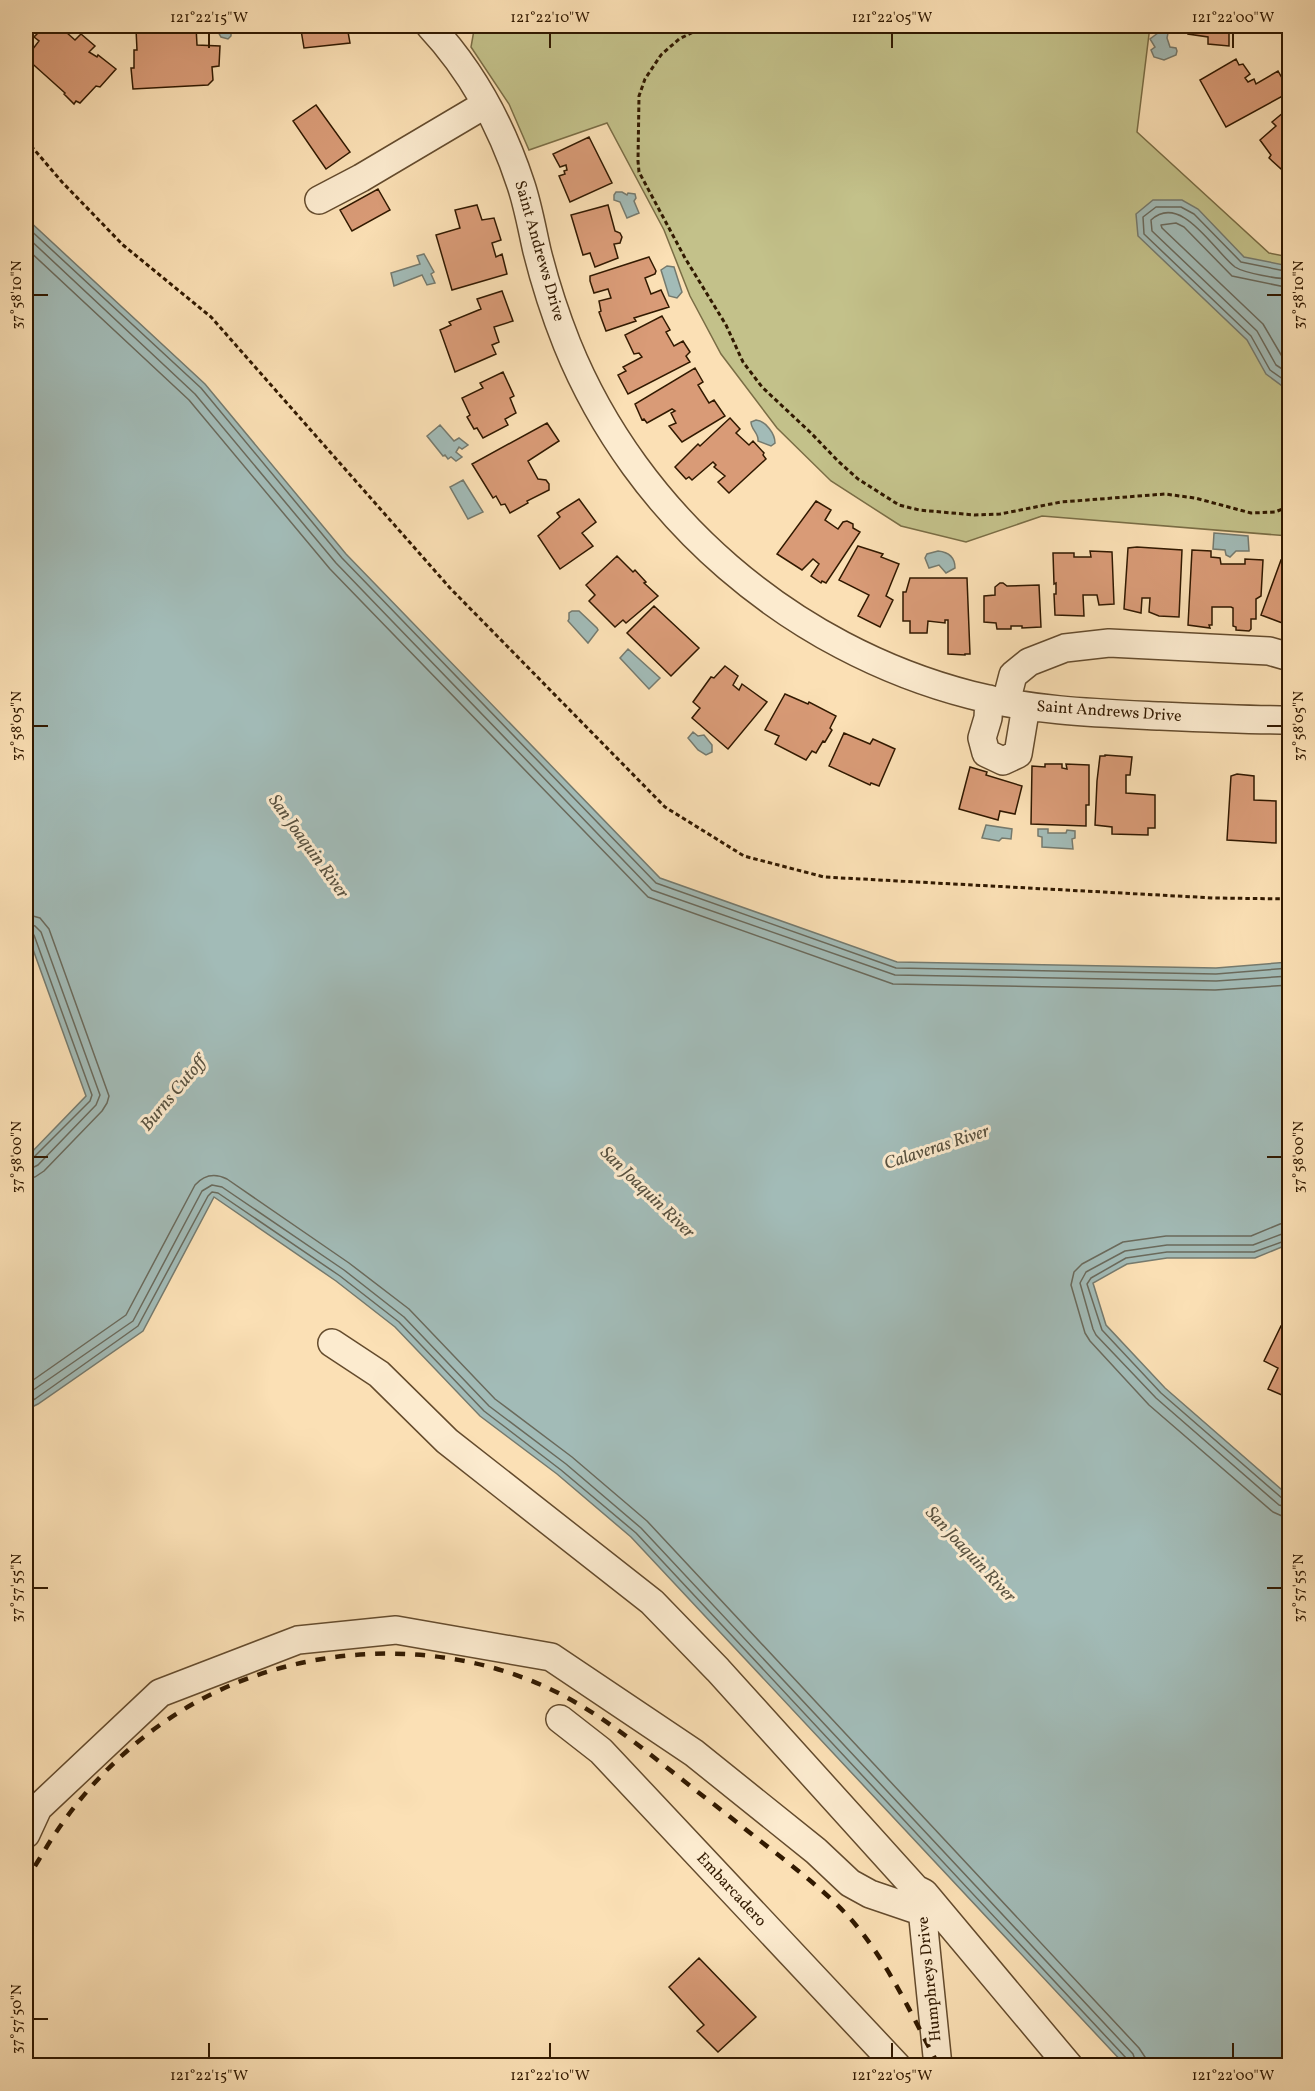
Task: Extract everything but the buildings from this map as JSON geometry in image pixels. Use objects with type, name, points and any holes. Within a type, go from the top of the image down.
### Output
[{"type":"street","name":"Saint Andrews Drive","points":[[430,26],[461,63],[486,104],[505,143],[522,187],[550,297],[568,346],[590,393],[616,439],[646,481],[673,513],[717,558],[749,585],[791,616],[883,665],[922,680],[1007,702],[1075,712],[1290,720]]},
{"type":"street","points":[[319,200],[361,178],[486,104]]},
{"type":"street","points":[[1007,702],[1013,675],[1029,662],[1065,648],[1109,643],[1269,651],[1290,657]]},
{"type":"street","points":[[332,1343],[379,1374],[447,1442],[652,1602],[718,1670],[916,1889],[923,1903],[1069,2066]]},
{"type":"street","points":[[26,1834],[38,1808],[160,1693],[298,1640],[396,1630],[551,1657],[694,1753],[816,1851],[850,1883],[870,1894],[923,1903]]},
{"type":"street","name":"Embarcadero","points":[[560,1719],[602,1751],[897,2066]]},
{"type":"street","name":"Humphreys Drive","points":[[923,1903],[938,2066]]},
{"type":"path","points":[[706,26],[679,39],[661,55],[645,79],[639,96],[639,172],[726,325],[743,362],[762,387],[858,479],[900,505],[919,510],[975,515],[1000,514],[1061,502],[1149,494],[1195,498],[1251,513],[1275,512],[1290,506]]},
{"type":"path","points":[[26,140],[62,182],[123,245],[211,317],[450,588],[665,807],[744,856],[824,877],[1214,898],[1290,899]]},
{"type":"shaded area","points":[[479,26],[1150,26],[1137,132],[1269,253],[1289,257],[1289,536],[1042,516],[966,542],[901,526],[831,481],[777,428],[721,354],[690,296],[664,230],[607,123],[529,150],[509,104],[471,47],[474,30]]},
{"type":"water","points":[[220,26],[239,26],[231,31],[228,39],[221,37],[217,30]]},
{"type":"water","points":[[1158,33],[1168,33],[1170,47],[1176,48],[1176,55],[1164,60],[1154,57],[1151,50],[1155,47],[1150,39]]},
{"type":"water","points":[[616,192],[627,195],[628,193],[635,194],[634,201],[639,213],[627,218],[620,202],[614,200]]},
{"type":"water","points":[[1153,200],[1182,200],[1198,209],[1244,257],[1289,266],[1289,391],[1266,374],[1247,340],[1138,236],[1136,214]]},
{"type":"water","points":[[26,218],[205,384],[346,554],[660,878],[897,962],[1216,968],[1289,962],[1289,1244],[1255,1258],[1167,1258],[1127,1264],[1093,1283],[1106,1325],[1165,1388],[1289,1496],[1289,2065],[1125,2065],[631,1537],[557,1474],[480,1416],[395,1327],[336,1281],[214,1197],[143,1331],[26,1410],[26,1158],[86,1096],[26,930]]},
{"type":"water","points":[[424,254],[434,272],[431,274],[435,283],[427,285],[422,275],[394,286],[391,273],[420,264],[417,256]]},
{"type":"water","points":[[667,266],[674,267],[682,292],[677,298],[669,296],[661,270]]},
{"type":"water","points":[[756,420],[766,425],[772,432],[775,443],[771,446],[758,441],[751,422]]},
{"type":"water","points":[[440,425],[454,441],[459,438],[468,445],[462,449],[459,447],[456,452],[462,457],[456,461],[451,457],[448,459],[445,455],[443,456],[427,436]]},
{"type":"water","points":[[463,480],[483,512],[468,519],[450,487]]},
{"type":"water","points":[[1214,533],[1248,536],[1249,551],[1236,551],[1230,557],[1226,555],[1225,550],[1213,549]]},
{"type":"water","points":[[938,551],[950,555],[954,560],[955,568],[946,573],[939,565],[929,568],[925,558],[927,554]]},
{"type":"water","points":[[579,611],[598,630],[588,643],[568,621],[569,613]]},
{"type":"water","points":[[628,649],[660,678],[649,689],[620,658]]},
{"type":"water","points":[[693,732],[698,736],[704,735],[712,745],[712,752],[706,755],[698,750],[688,738]]},
{"type":"water","points":[[986,825],[1012,829],[1011,839],[1002,838],[999,841],[982,838]]},
{"type":"water","points":[[1038,829],[1048,829],[1048,833],[1075,831],[1075,838],[1072,839],[1073,849],[1042,847],[1042,837],[1038,836]]},
{"type":"railway","points":[[26,1884],[57,1831],[89,1789],[126,1752],[168,1719],[191,1705],[232,1685],[276,1669],[321,1659],[367,1654],[414,1654],[460,1660],[505,1671],[548,1688],[590,1711],[650,1754],[829,1897],[868,1940],[900,1993],[939,2066]]},
{"type":"water label","name":"San Joaquin River","points":[[308,847]]},
{"type":"water label","name":"Burns Cutoff","points":[[174,1094]]},
{"type":"water label","name":"Calaveras River","points":[[937,1148]]},
{"type":"water label","name":"San Joaquin River","points":[[647,1193]]},
{"type":"water label","name":"San Joaquin River","points":[[970,1555]]}]
